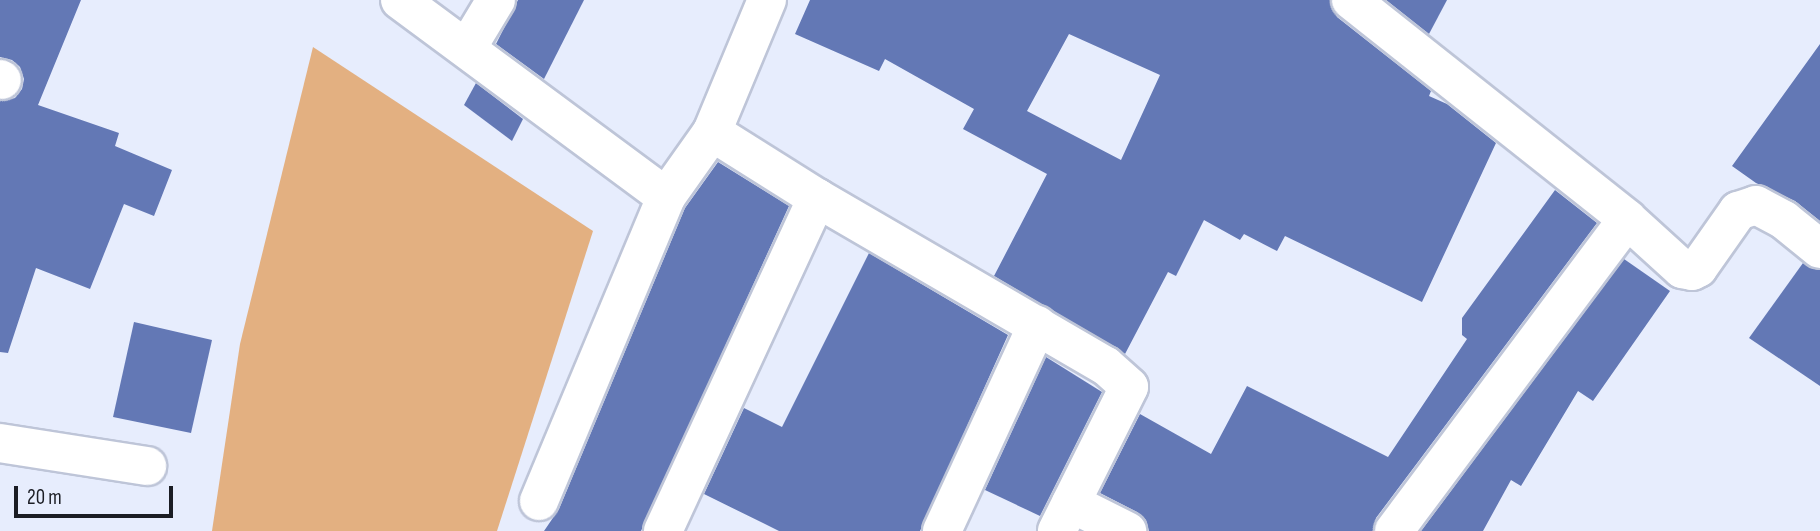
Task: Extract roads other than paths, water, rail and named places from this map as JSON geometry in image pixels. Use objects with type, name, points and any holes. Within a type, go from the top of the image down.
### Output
[{"type":"street","points":[[400,0],[666,197]]},
{"type":"street","points":[[467,48],[496,0]]},
{"type":"street","points":[[539,501],[666,197],[712,132],[767,0]]},
{"type":"street","points":[[1351,0],[1628,219],[1682,270],[1692,271],[1698,268],[1738,211],[1756,205],[1784,220],[1820,248]]},
{"type":"street","points":[[712,132],[817,198],[1106,366],[1129,387],[1064,517],[1127,531]]},
{"type":"street","points":[[663,531],[817,198]]},
{"type":"street","points":[[1394,531],[1628,219]]},
{"type":"street","points":[[942,531],[1037,325]]},
{"type":"street","points":[[0,443],[147,466]]}]
